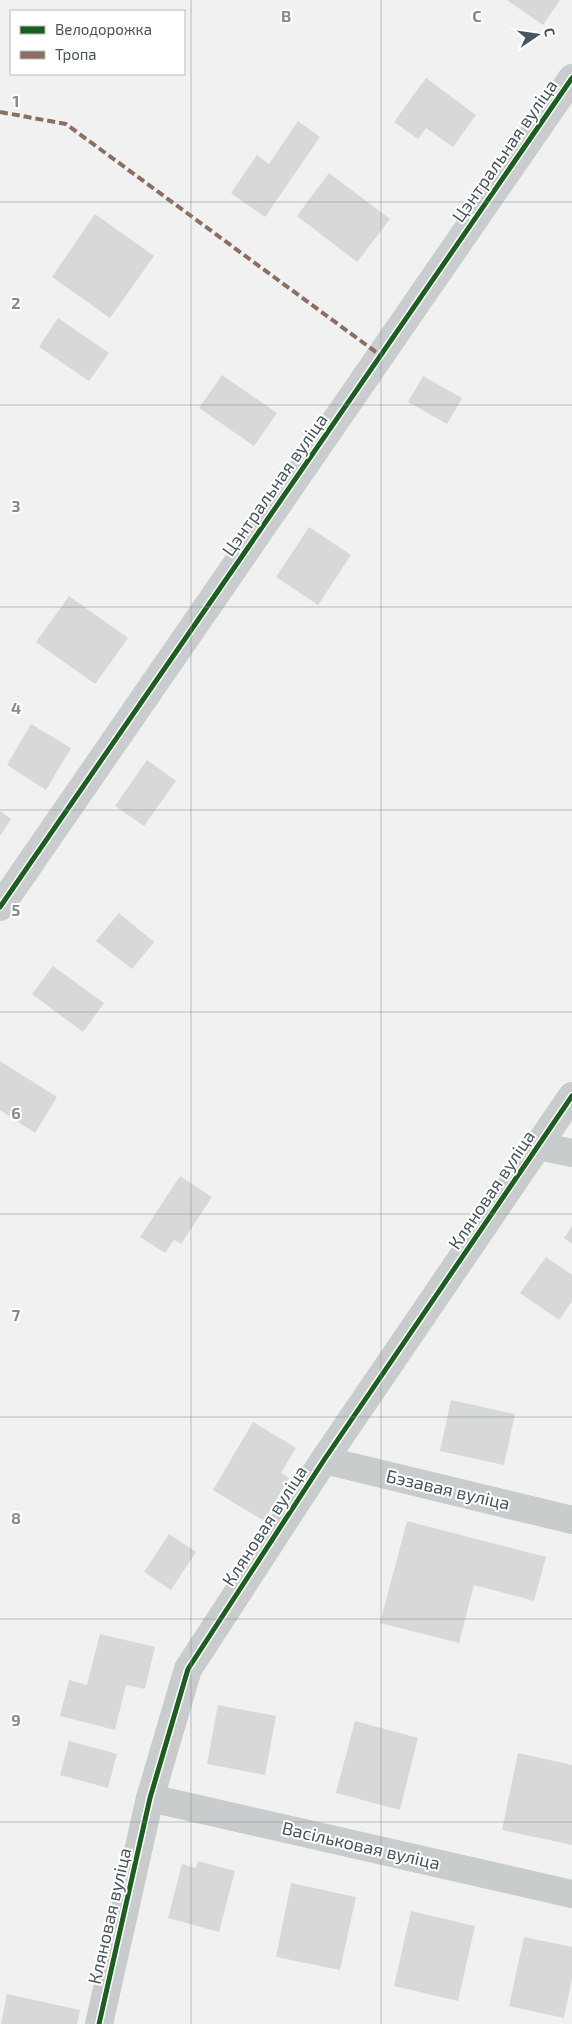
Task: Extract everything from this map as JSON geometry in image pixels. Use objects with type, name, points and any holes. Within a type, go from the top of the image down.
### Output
[{"type":"street","name":"Цэнтральная вуліца","points":[[0,907],[572,78]]},
{"type":"street","name":"Кляновая вуліца","points":[[99,2024],[150,1798],[188,1669],[324,1460],[572,1096]]},
{"type":"street","points":[[539,1146],[572,1153]]},
{"type":"street","name":"Бэзавая вуліца","points":[[324,1460],[572,1520]]},
{"type":"street","name":"Васільковая вуліца","points":[[150,1798],[572,1894]]},
{"type":"building","points":[[507,0],[560,0],[543,25]]},
{"type":"building","points":[[426,78],[476,115],[453,147],[426,128],[418,139],[394,122]]},
{"type":"building","points":[[298,121],[320,137],[265,217],[231,193],[257,155],[269,164]]},
{"type":"building","points":[[329,173],[390,219],[357,262],[297,216]]},
{"type":"building","points":[[95,214],[154,256],[110,318],[52,277]]},
{"type":"building","points":[[58,318],[109,353],[89,381],[39,347]]},
{"type":"building","points":[[222,375],[277,413],[254,446],[199,408]]},
{"type":"building","points":[[423,376],[462,398],[447,424],[408,402]]},
{"type":"building","points":[[309,527],[351,555],[318,605],[276,577]]},
{"type":"building","points":[[69,596],[128,638],[95,684],[36,642]]},
{"type":"building","points":[[31,724],[71,748],[46,790],[7,765]]},
{"type":"building","points":[[147,760],[176,781],[144,826],[115,806]]},
{"type":"building","points":[[0,811],[11,819],[0,836]]},
{"type":"building","points":[[119,913],[154,942],[132,969],[96,941]]},
{"type":"building","points":[[53,966],[104,1003],[83,1032],[32,994]]},
{"type":"building","points":[[0,1061],[57,1097],[35,1133],[0,1110]]},
{"type":"building","points":[[180,1176],[212,1197],[181,1244],[174,1240],[165,1253],[140,1237]]},
{"type":"building","points":[[572,1226],[572,1244],[564,1238]]},
{"type":"building","points":[[546,1257],[572,1275],[572,1301],[559,1320],[520,1293]]},
{"type":"building","points":[[451,1400],[515,1414],[504,1465],[440,1451]]},
{"type":"building","points":[[253,1422],[296,1448],[281,1473],[289,1478],[264,1521],[213,1490]]},
{"type":"building","points":[[407,1521],[546,1557],[534,1601],[474,1585],[459,1643],[380,1623]]},
{"type":"building","points":[[169,1534],[196,1552],[171,1590],[144,1572]]},
{"type":"building","points":[[100,1634],[155,1647],[145,1689],[126,1685],[115,1730],[60,1716],[69,1680],[87,1685]]},
{"type":"building","points":[[218,1705],[276,1716],[265,1775],[207,1764]]},
{"type":"building","points":[[355,1721],[418,1738],[400,1810],[336,1793]]},
{"type":"building","points":[[69,1741],[117,1754],[108,1788],[60,1775]]},
{"type":"building","points":[[518,1753],[572,1765],[572,1845],[502,1830]]},
{"type":"building","points":[[198,1861],[235,1871],[219,1932],[168,1918],[182,1864],[196,1868]]},
{"type":"building","points":[[291,1883],[356,1897],[340,1970],[276,1957]]},
{"type":"building","points":[[411,1911],[475,1926],[458,2001],[394,1986]]},
{"type":"building","points":[[524,1937],[572,1947],[572,1978],[564,2018],[509,2006]]},
{"type":"building","points":[[7,1994],[80,2010],[77,2024],[1,2024]]},
{"type":"marked path","points":[[0,112],[66,124],[380,355]]},
{"type":"cycle path","points":[[0,907],[572,78]]},
{"type":"cycle path","points":[[99,2024],[150,1798],[188,1669],[324,1460],[572,1096]]}]
